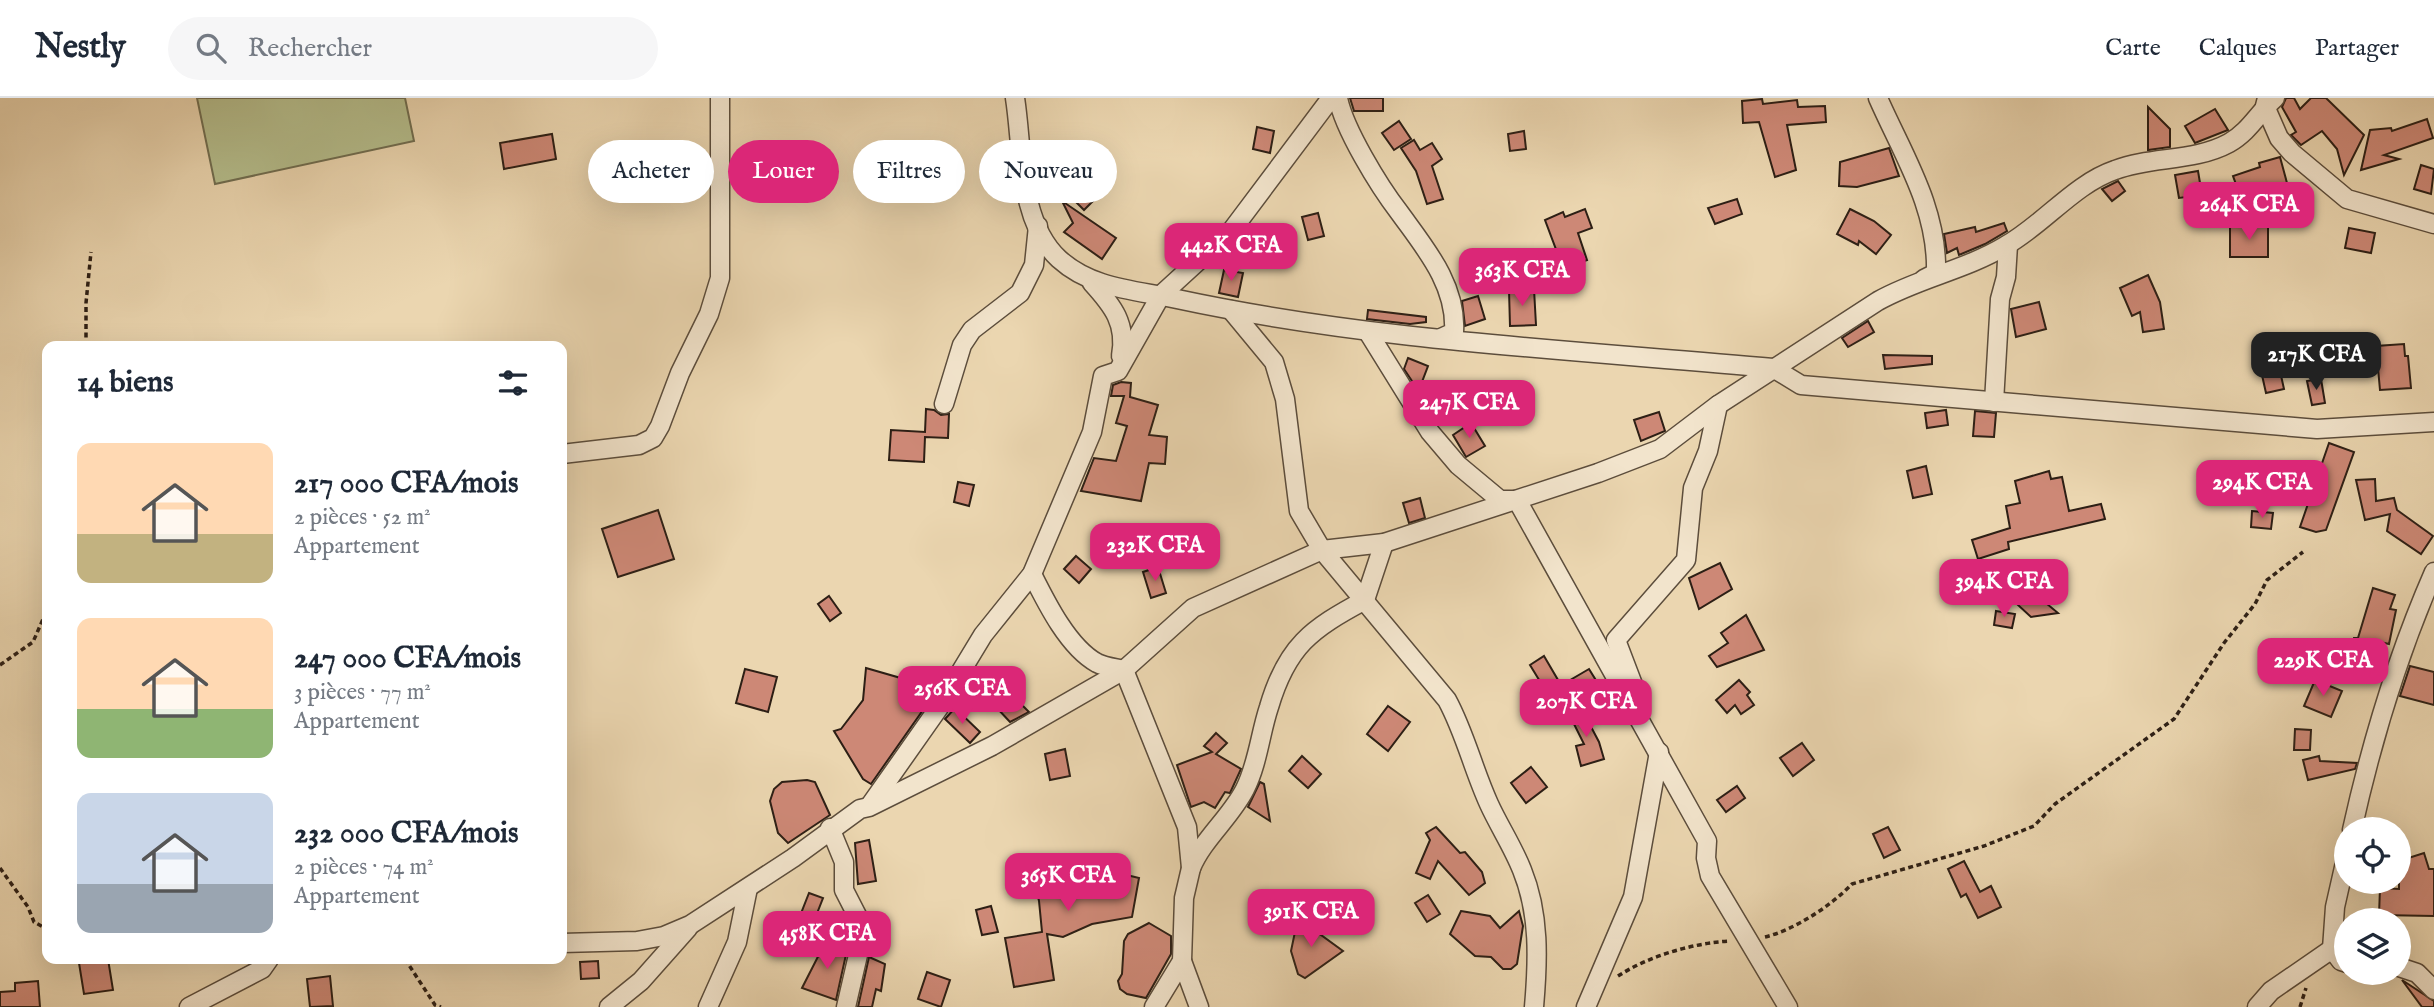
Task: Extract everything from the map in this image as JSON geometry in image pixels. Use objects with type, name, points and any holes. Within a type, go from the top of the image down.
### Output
[{"type":"street","points":[[567,453],[639,445],[653,438],[709,314],[720,278],[720,98]]},
{"type":"street","points":[[1015,98],[1029,202],[1038,226],[1058,258],[1092,283],[1111,303],[1121,320],[1125,338],[1118,371]]},
{"type":"street","points":[[869,807],[940,706],[983,635],[1032,574],[1092,432],[1103,376],[1118,371],[1161,295],[1232,230],[1331,98]]},
{"type":"street","points":[[1338,98],[1342,115],[1356,141],[1398,211],[1423,243],[1444,282],[1455,314],[1454,332],[1441,338]]},
{"type":"street","points":[[567,943],[637,941],[664,936],[690,925],[748,888],[860,809],[992,746],[1124,670],[1193,608],[1322,550],[1384,543],[1517,500],[1660,449],[1718,405],[1878,301],[1936,273],[1936,255],[1924,200],[1908,157],[1878,98]]},
{"type":"street","points":[[1920,281],[1972,265],[2008,245],[2098,178],[2116,169],[2194,156],[2230,143],[2249,128],[2269,101]]},
{"type":"street","points":[[2269,101],[2279,138],[2292,153],[2347,199],[2434,224]]},
{"type":"street","points":[[944,404],[962,345],[972,330],[999,312],[1020,293],[1034,265],[1038,226]]},
{"type":"street","points":[[1993,402],[2000,299],[2006,277],[2008,245]]},
{"type":"street","points":[[1092,283],[1231,310],[1368,332],[1773,368],[1801,385],[2317,429],[2434,422]]},
{"type":"street","points":[[1231,310],[1274,362],[1285,399],[1298,511],[1322,550],[1447,699],[1460,723],[1488,802],[1523,871],[1533,907],[1539,957],[1534,1007]]},
{"type":"street","points":[[1368,332],[1430,432],[1458,465],[1500,500],[1517,500]]},
{"type":"street","points":[[1588,1000],[1633,897],[1661,756],[1616,640],[1686,560],[1693,488],[1708,451],[1718,405]]},
{"type":"street","points":[[1517,500],[1707,841],[1706,858],[1710,876],[1751,940],[1788,1007]]},
{"type":"street","points":[[1191,868],[1245,789],[1269,706],[1283,670],[1300,643],[1319,624],[1365,600],[1384,543]]},
{"type":"street","points":[[2355,817],[2360,792],[2417,612],[2434,572]]},
{"type":"street","points":[[1032,574],[1053,615],[1078,645],[1097,663],[1124,670]]},
{"type":"street","points":[[1124,670],[1187,827],[1191,868],[1184,898],[1182,961],[1199,1007]]},
{"type":"street","points":[[830,828],[844,862],[844,890],[864,929],[846,1007]]},
{"type":"street","points":[[708,1007],[737,942],[748,888]]},
{"type":"street","points":[[2334,952],[2332,949],[2338,894]]},
{"type":"street","points":[[608,1007],[641,981],[690,925]]},
{"type":"street","points":[[2257,1007],[2271,991],[2332,949]]},
{"type":"street","points":[[1154,1007],[1182,961]]},
{"type":"street","points":[[189,1007],[262,969],[266,964]]},
{"type":"street","points":[[2411,971],[2417,973],[2434,990]]},
{"type":"path","points":[[86,341],[86,303],[91,252]]},
{"type":"path","points":[[1588,1000],[1631,968],[1706,942],[1751,940],[1790,931],[1802,919],[1839,898],[1852,884],[1984,846],[2034,826],[2054,804],[2174,719],[2224,643],[2255,604],[2267,580],[2302,552]]},
{"type":"path","points":[[0,665],[33,642],[42,621]]},
{"type":"path","points":[[0,868],[28,907],[34,922],[42,926]]},
{"type":"path","points":[[408,964],[435,1005],[441,1007]]},
{"type":"green space","points":[[197,98],[405,98],[414,141],[215,184]]},
{"type":"building","points":[[1350,98],[1383,98],[1383,111],[1354,111]]},
{"type":"building","points":[[2286,98],[2294,98],[2300,109],[2311,98],[2326,98],[2364,135],[2344,175],[2337,149],[2322,131],[2301,145],[2291,135],[2296,132],[2282,107]]},
{"type":"building","points":[[1762,99],[1763,104],[1797,100],[1798,107],[1825,106],[1826,122],[1787,125],[1796,170],[1775,177],[1759,122],[1743,123],[1742,101]]},
{"type":"building","points":[[2148,107],[2170,129],[2170,147],[2148,150]]},
{"type":"building","points":[[2215,109],[2228,130],[2195,143],[2185,126]]},
{"type":"building","points":[[2427,119],[2433,138],[2384,155],[2399,159],[2361,170],[2370,130],[2391,128],[2392,131]]},
{"type":"building","points":[[1399,121],[1411,139],[1394,150],[1382,133]]},
{"type":"building","points":[[1257,127],[1274,131],[1270,153],[1253,149]]},
{"type":"building","points":[[1524,131],[1526,149],[1510,151],[1508,134]]},
{"type":"building","points":[[552,134],[556,159],[504,169],[500,143]]},
{"type":"building","points":[[1414,140],[1420,150],[1432,143],[1442,159],[1432,166],[1443,199],[1427,204],[1416,171],[1401,148]]},
{"type":"building","points":[[1889,148],[1899,176],[1857,187],[1839,186],[1840,162]]},
{"type":"building","points":[[2280,157],[2287,183],[2240,195],[2233,176],[2260,167],[2259,163]]},
{"type":"building","points":[[2421,165],[2434,169],[2431,194],[2414,189]]},
{"type":"building","points":[[2198,171],[2202,195],[2179,198],[2175,175]]},
{"type":"building","points":[[2118,181],[2125,191],[2112,201],[2102,189]]},
{"type":"building","points":[[1737,199],[1742,214],[1715,224],[1708,208]]},
{"type":"building","points":[[1063,203],[1116,238],[1102,259],[1064,232],[1073,223]]},
{"type":"building","points":[[1077,203],[1091,203],[1084,210]]},
{"type":"building","points":[[2288,208],[2289,223],[2263,224],[2262,209]]},
{"type":"building","points":[[1585,209],[1592,228],[1578,233],[1587,260],[1563,268],[1545,220],[1563,212],[1565,217]]},
{"type":"building","points":[[1850,209],[1874,221],[1891,235],[1876,254],[1859,241],[1858,245],[1837,234]]},
{"type":"building","points":[[1318,213],[1324,236],[1308,240],[1302,217]]},
{"type":"building","points":[[2004,223],[2007,231],[1985,244],[1959,255],[1957,248],[1947,253],[1944,234],[1975,227],[1976,232]]},
{"type":"building","points":[[2230,226],[2268,226],[2268,257],[2230,257]]},
{"type":"building","points":[[2349,228],[2375,233],[2371,253],[2345,248]]},
{"type":"building","points":[[1224,270],[1243,273],[1238,297],[1219,293]]},
{"type":"building","points":[[2148,275],[2160,302],[2164,329],[2143,332],[2140,312],[2132,316],[2120,288]]},
{"type":"building","points":[[1534,289],[1536,325],[1510,326],[1509,290]]},
{"type":"building","points":[[1478,296],[1485,319],[1465,326],[1462,301]]},
{"type":"building","points":[[2039,302],[2046,329],[2016,337],[2011,309]]},
{"type":"building","points":[[1368,310],[1426,317],[1426,322],[1410,324],[1367,319]]},
{"type":"building","points":[[1868,321],[1874,332],[1848,347],[1842,338]]},
{"type":"building","points":[[2404,344],[2411,388],[2380,390],[2376,346]]},
{"type":"building","points":[[2276,353],[2284,389],[2266,393],[2258,357]]},
{"type":"building","points":[[1883,355],[1932,356],[1932,364],[1885,369]]},
{"type":"building","points":[[1408,358],[1428,366],[1420,387],[1414,384],[1404,369]]},
{"type":"building","points":[[2321,379],[2325,403],[2312,405],[2307,381]]},
{"type":"building","points":[[1131,383],[1130,397],[1158,405],[1149,435],[1167,437],[1165,464],[1149,463],[1141,501],[1081,491],[1094,458],[1116,461],[1127,426],[1116,423],[1124,396],[1111,396],[1113,385]]},
{"type":"building","points":[[926,409],[941,415],[949,414],[948,438],[925,437],[924,462],[889,460],[891,430],[925,432]]},
{"type":"building","points":[[1946,410],[1948,425],[1927,428],[1925,413]]},
{"type":"building","points":[[1975,411],[1996,413],[1994,437],[1973,436]]},
{"type":"building","points":[[1659,412],[1665,431],[1641,441],[1634,420]]},
{"type":"building","points":[[1471,423],[1485,446],[1466,457],[1453,435]]},
{"type":"building","points":[[2329,443],[2354,452],[2326,530],[2316,532],[2300,527]]},
{"type":"building","points":[[1926,466],[1932,494],[1913,498],[1907,471]]},
{"type":"building","points":[[2049,471],[2051,479],[2062,477],[2069,511],[2101,504],[2105,519],[2008,542],[2009,549],[1978,559],[1972,540],[2010,528],[2006,506],[2020,503],[2015,481]]},
{"type":"building","points":[[2375,479],[2376,501],[2394,498],[2397,510],[2433,536],[2421,554],[2387,531],[2390,514],[2365,520],[2356,480]]},
{"type":"building","points":[[958,482],[974,485],[969,506],[954,502]]},
{"type":"building","points":[[1420,498],[1425,518],[1409,523],[1403,503]]},
{"type":"building","points":[[658,510],[674,559],[618,577],[602,529]]},
{"type":"building","points":[[2252,511],[2273,513],[2271,529],[2251,527]]},
{"type":"building","points":[[1142,536],[1148,557],[1135,561],[1129,539]]},
{"type":"building","points":[[1076,556],[1091,569],[1079,583],[1064,569]]},
{"type":"building","points":[[1720,563],[1732,589],[1699,609],[1689,578]]},
{"type":"building","points":[[1158,567],[1166,593],[1151,598],[1143,572]]},
{"type":"building","points":[[2058,569],[2062,586],[2047,590],[2043,572]]},
{"type":"building","points":[[2017,579],[2058,613],[2031,617],[2005,593]]},
{"type":"building","points":[[2373,588],[2395,595],[2390,609],[2396,610],[2389,644],[2371,640],[2368,666],[2351,664],[2354,638],[2358,638]]},
{"type":"building","points":[[829,596],[841,613],[830,621],[818,604]]},
{"type":"building","points":[[1996,611],[2015,614],[2012,628],[1994,625]]},
{"type":"building","points":[[1746,615],[1764,650],[1717,667],[1709,656],[1728,643],[1721,633]]},
{"type":"building","points":[[1544,656],[1558,680],[1544,688],[1530,665]]},
{"type":"building","points":[[2410,666],[2434,672],[2434,705],[2400,696]]},
{"type":"building","points":[[866,668],[904,679],[914,691],[930,700],[871,784],[863,779],[834,731],[841,729],[863,700]]},
{"type":"building","points":[[745,669],[777,677],[768,712],[736,703]]},
{"type":"building","points":[[1589,669],[1597,682],[1569,698],[1560,686]]},
{"type":"building","points":[[981,670],[999,691],[1003,686],[1029,712],[1010,722],[970,679]]},
{"type":"building","points":[[1739,680],[1750,692],[1747,695],[1754,705],[1741,714],[1735,705],[1727,713],[1716,700]]},
{"type":"building","points":[[2315,680],[2342,691],[2331,717],[2304,706]]},
{"type":"building","points":[[1388,706],[1410,722],[1388,751],[1367,734]]},
{"type":"building","points":[[1580,706],[1599,742],[1604,759],[1581,766],[1576,746],[1584,744],[1568,712]]},
{"type":"building","points":[[955,708],[980,732],[970,743],[945,719]]},
{"type":"building","points":[[2295,729],[2311,730],[2310,750],[2294,750]]},
{"type":"building","points":[[1216,733],[1227,743],[1216,754],[1241,769],[1230,793],[1225,792],[1215,808],[1204,802],[1191,807],[1177,765],[1212,752],[1204,746]]},
{"type":"building","points":[[1802,743],[1814,760],[1793,776],[1780,758]]},
{"type":"building","points":[[1065,749],[1070,776],[1050,780],[1045,754]]},
{"type":"building","points":[[1302,756],[1321,774],[1308,788],[1289,771]]},
{"type":"building","points":[[2319,756],[2320,761],[2357,763],[2355,769],[2308,780],[2303,760]]},
{"type":"building","points":[[1531,767],[1547,787],[1526,803],[1511,783]]},
{"type":"building","points":[[782,782],[815,782],[830,815],[788,843],[778,833],[770,801],[774,789]]},
{"type":"building","points":[[1260,782],[1264,784],[1270,821],[1248,807]]},
{"type":"building","points":[[1737,786],[1745,798],[1726,812],[1717,800]]},
{"type":"building","points":[[1436,827],[1460,853],[1465,852],[1482,872],[1485,883],[1469,895],[1438,861],[1430,879],[1416,873],[1430,840],[1426,833]]},
{"type":"building","points":[[1888,827],[1900,850],[1884,858],[1873,834]]},
{"type":"building","points":[[869,840],[876,881],[858,884],[855,843]]},
{"type":"building","points":[[2424,853],[2429,869],[2434,869],[2434,916],[2411,916],[2411,908],[2379,908],[2380,894],[2411,894],[2411,857]]},
{"type":"building","points":[[1964,861],[1980,892],[1991,886],[2001,907],[1978,918],[1966,894],[1961,897],[1948,869]]},
{"type":"building","points":[[1055,862],[1078,863],[1139,878],[1132,917],[1092,924],[1063,937],[1047,934],[1054,980],[1014,987],[1005,938],[1042,932],[1039,901],[1031,868]]},
{"type":"building","points":[[809,893],[823,898],[814,921],[800,916]]},
{"type":"building","points":[[1428,895],[1440,914],[1427,922],[1415,903]]},
{"type":"building","points":[[991,906],[998,932],[982,935],[976,910]]},
{"type":"building","points":[[1461,911],[1490,916],[1500,928],[1519,911],[1523,926],[1517,964],[1511,969],[1503,969],[1491,957],[1475,956],[1450,934]]},
{"type":"building","points":[[827,915],[844,924],[837,938],[820,929]]},
{"type":"building","points":[[1310,918],[1317,932],[1343,951],[1305,978],[1298,974],[1291,951],[1296,927]]},
{"type":"building","points":[[1149,923],[1171,936],[1171,954],[1146,998],[1127,994],[1120,989],[1118,981],[1122,974],[1124,941],[1128,934]]},
{"type":"building","points":[[828,937],[847,950],[836,1000],[802,988]]},
{"type":"building","points":[[869,957],[885,964],[881,991],[876,989],[872,1007],[858,1007]]},
{"type":"building","points":[[598,961],[599,978],[581,979],[580,962]]},
{"type":"building","points":[[79,964],[109,964],[113,990],[84,994]]},
{"type":"building","points":[[927,972],[950,980],[941,1007],[918,999]]},
{"type":"building","points":[[330,976],[333,1006],[310,1007],[307,979]]},
{"type":"building","points":[[38,981],[40,1007],[0,1007],[0,992],[15,991],[15,983]]},
{"type":"building","points":[[2406,985],[2434,1001],[2434,1007],[2422,1007]]}]
